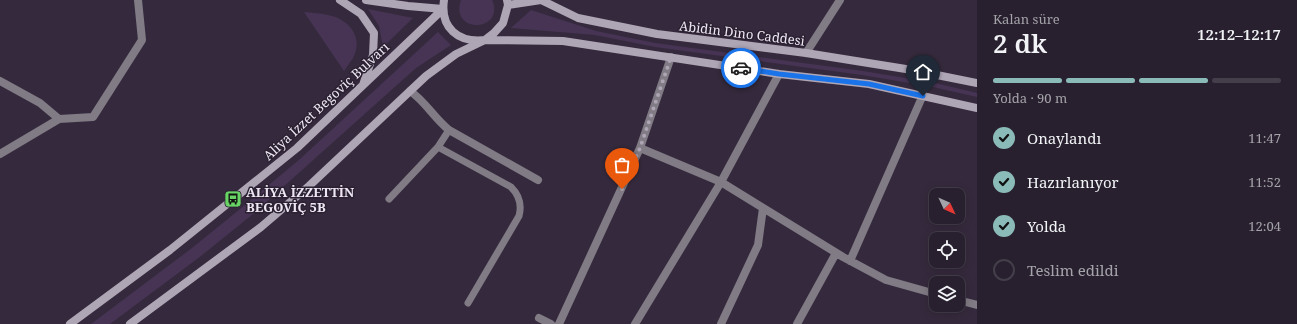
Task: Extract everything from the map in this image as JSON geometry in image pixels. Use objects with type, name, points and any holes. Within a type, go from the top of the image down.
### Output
[{"type":"main road","points":[[340,0],[361,14],[374,33],[372,55],[363,86]]},
{"type":"main road","points":[[366,0],[443,9]]},
{"type":"main road","points":[[444,0],[443,9],[446,23],[453,32],[463,38],[474,41],[557,40],[779,74],[869,84],[977,108]]},
{"type":"main road","points":[[130,324],[261,227],[308,186],[426,76],[456,54],[485,40],[494,33],[503,23],[508,3],[516,0]]},
{"type":"main road","name":"Abidin Dino Caddesi","points":[[508,3],[541,0],[578,18],[650,33],[806,53],[912,70],[977,83]]},
{"type":"main road","name":"Aliya İzzet Begoviç Bulvarı","points":[[70,324],[170,250],[297,148],[443,9]]},
{"type":"street","points":[[0,154],[59,119],[93,117],[142,40],[138,0]]},
{"type":"street","points":[[806,53],[840,0]]},
{"type":"street","points":[[559,324],[640,148],[671,57]]},
{"type":"street","points":[[634,324],[721,182],[779,74]]},
{"type":"street","points":[[0,81],[40,103],[59,119]]},
{"type":"street","points":[[410,91],[419,97],[439,122],[449,130],[538,180]]},
{"type":"street","points":[[850,261],[923,96]]},
{"type":"street","points":[[640,148],[721,182],[836,253],[886,280],[929,292]]},
{"type":"street","points":[[721,324],[758,245],[763,208]]},
{"type":"street","points":[[798,324],[836,253]]},
{"type":"street","points":[[965,302],[977,305]]},
{"type":"street","points":[[539,318],[551,324]]},
{"type":"lane","points":[[388,199],[438,147],[449,130]]},
{"type":"lane","points":[[438,147],[511,187],[515,191],[520,201],[519,216],[468,303]]},
{"type":"shaded area","points":[[461,0],[492,0],[494,11],[491,18],[485,23],[477,25],[469,24],[463,19],[459,11]]},
{"type":"shaded area","points":[[368,9],[413,18],[383,47],[379,26]]},
{"type":"shaded area","points":[[531,10],[596,31],[655,43],[863,71],[935,83],[977,93],[977,97],[933,87],[862,75],[655,47],[595,35],[511,28]]},
{"type":"shaded area","points":[[304,12],[336,17],[342,20],[352,30],[357,43],[356,50],[353,58],[344,71]]},
{"type":"shaded area","points":[[438,32],[451,45],[416,68],[253,214],[201,256],[110,324],[91,324],[192,248],[300,159]]},
{"type":"way so far","points":[[622,189],[640,148],[671,57],[741,68]]},
{"type":"place","name":"ALİYA İZZETTİN BEGOVİÇ 5B","points":[[233,199]]},
{"type":"route","points":[[741,68],[779,74],[869,84],[923,96]]}]
